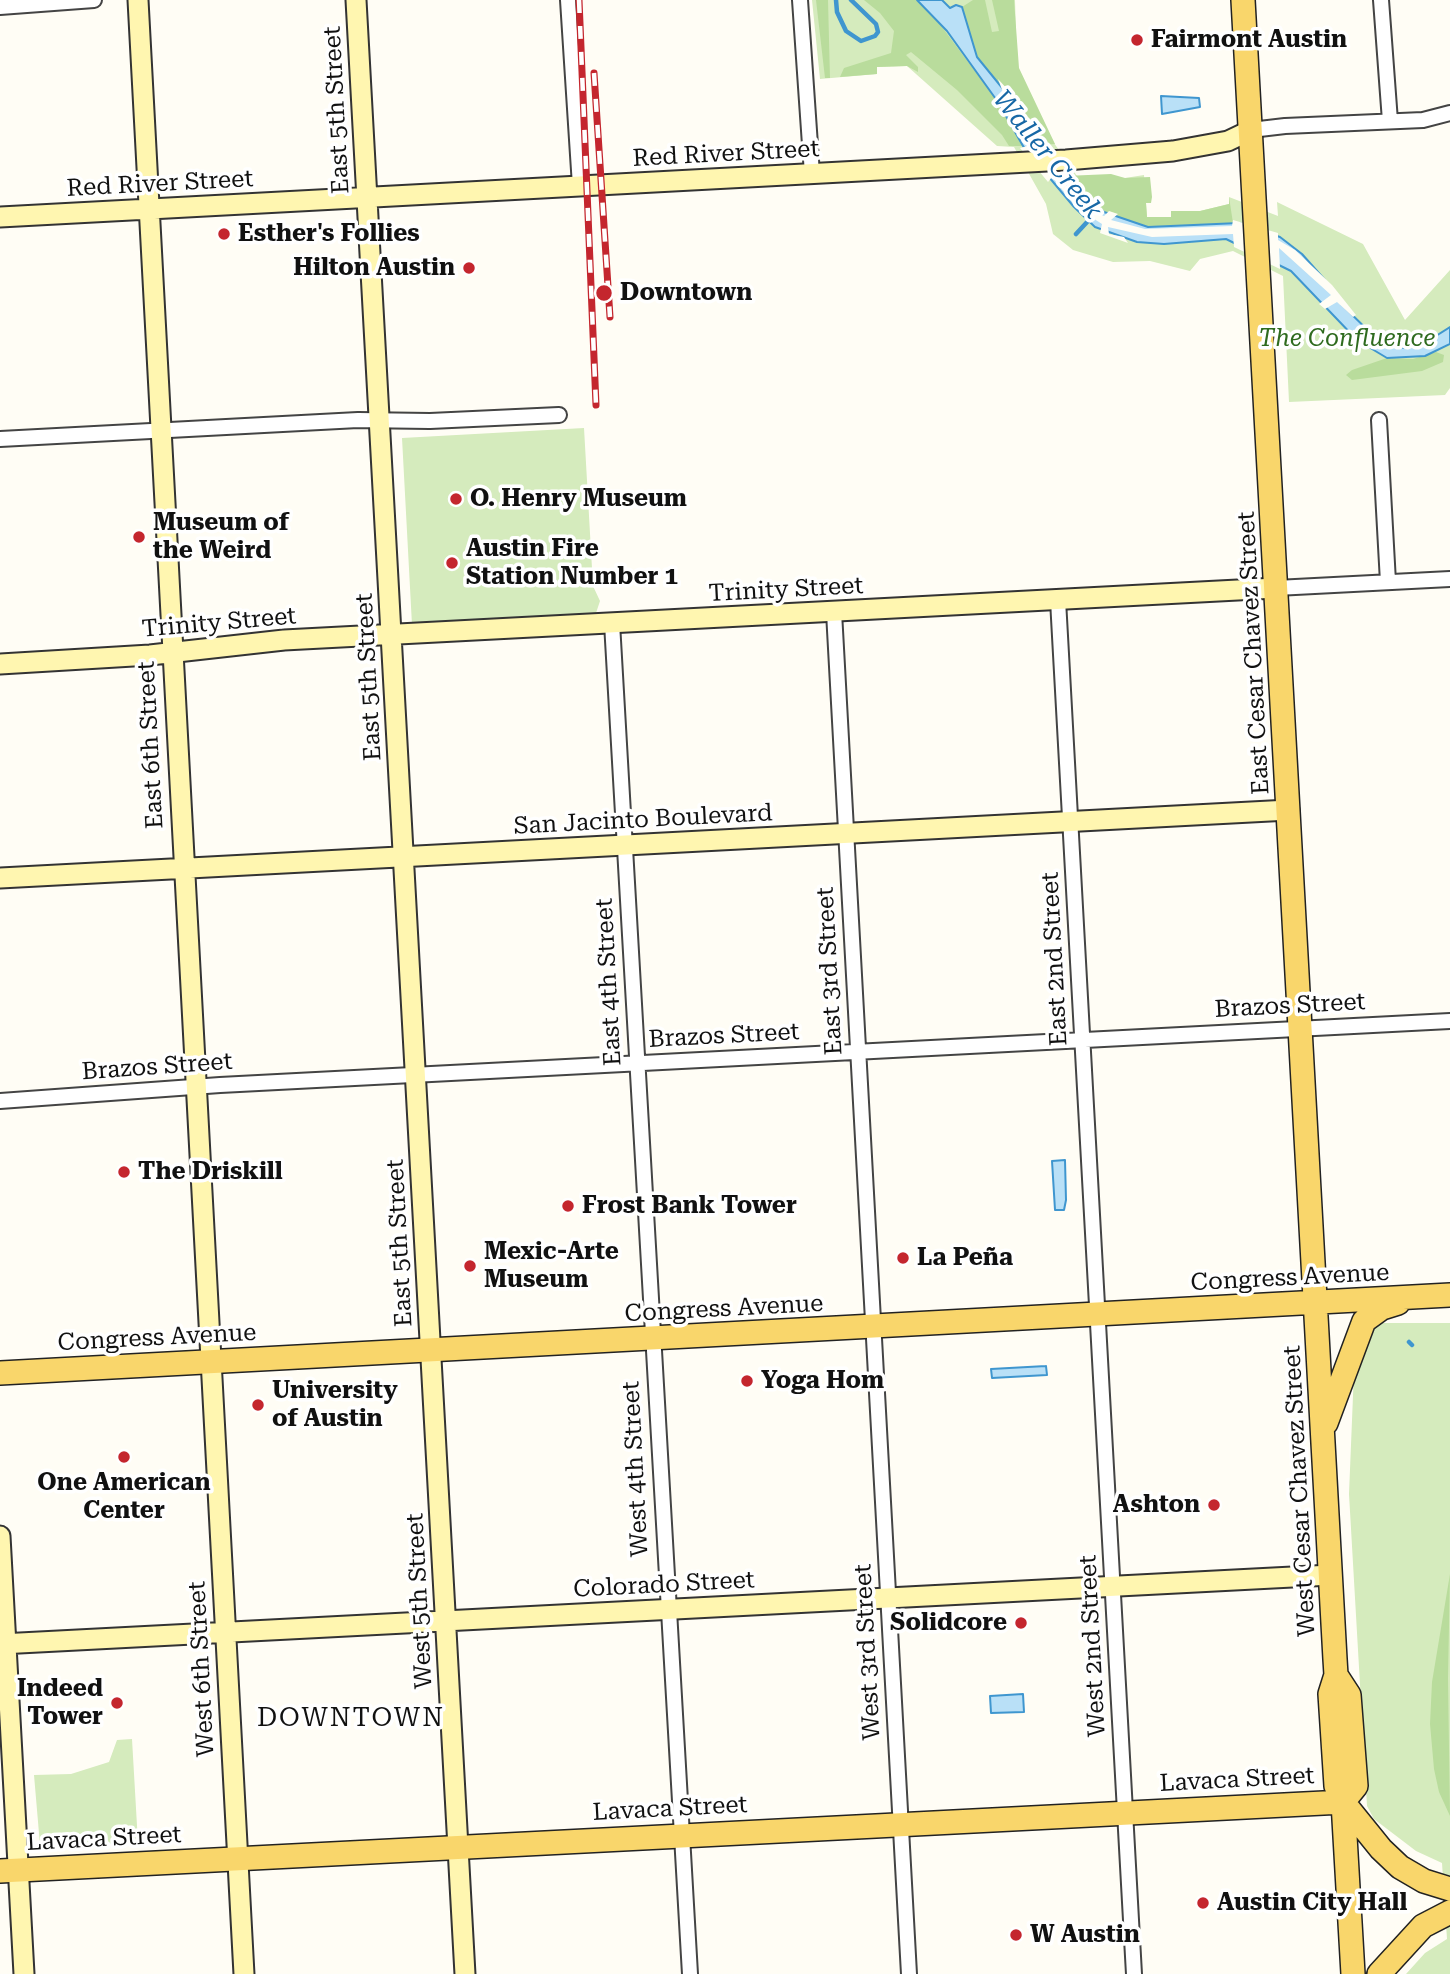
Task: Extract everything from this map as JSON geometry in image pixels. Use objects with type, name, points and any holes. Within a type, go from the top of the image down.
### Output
[{"type":"main road","name":"East 6th Street","points":[[138,0],[210,1362]]},
{"type":"main road","name":"East 5th Street","points":[[356,0],[431,1350]]},
{"type":"main road","name":"East Cesar Chavez Street","points":[[1243,0],[1316,1304]]},
{"type":"main road","name":"Red River Street","points":[[0,217],[1023,163],[1173,151],[1228,141],[1251,130]]},
{"type":"main road","name":"Trinity Street","points":[[0,664],[171,652],[284,640],[1276,588]]},
{"type":"main road","name":"San Jacinto Boulevard","points":[[0,878],[1289,810]]},
{"type":"main road","name":"Congress Avenue","points":[[0,1373],[1450,1295]]},
{"type":"main road","points":[[1323,1431],[1364,1321],[1382,1308],[1414,1297]]},
{"type":"main road","name":"West Cesar Chavez Street","points":[[1316,1304],[1336,1675],[1349,1695],[1356,1786],[1343,1802],[1353,1974]]},
{"type":"main road","name":"West 5th Street","points":[[431,1350],[465,1974]]},
{"type":"main road","name":"West 6th Street","points":[[210,1362],[244,1974]]},
{"type":"main road","points":[[0,1536],[9,1870],[24,1974]]},
{"type":"main road","name":"Colorado Street","points":[[3,1644],[1331,1575]]},
{"type":"main road","points":[[1343,1802],[1388,1857],[1410,1874],[1445,1887]]},
{"type":"main road","name":"Lavaca Street","points":[[9,1870],[1343,1802]]},
{"type":"main road","points":[[1379,1974],[1423,1926],[1448,1913]]},
{"type":"street","points":[[0,7],[94,0]]},
{"type":"street","points":[[568,0],[580,186]]},
{"type":"street","points":[[800,0],[812,174]]},
{"type":"street","points":[[1381,0],[1390,121]]},
{"type":"street","name":"Red River Street","points":[[1251,130],[1423,120],[1450,113]]},
{"type":"street","points":[[0,439],[379,420],[559,415]]},
{"type":"street","points":[[1378,420],[1388,582]]},
{"type":"street","name":"Trinity Street","points":[[1276,588],[1450,579]]},
{"type":"street","name":"East 2nd Street","points":[[1058,600],[1098,1316]]},
{"type":"street","name":"East 3rd Street","points":[[834,612],[872,1327]]},
{"type":"street","name":"East 4th Street","points":[[612,623],[652,1339]]},
{"type":"street","name":"Brazos Street","points":[[0,1101],[195,1087],[1450,1021]]},
{"type":"street","name":"West 2nd Street","points":[[1098,1316],[1134,1974]]},
{"type":"street","name":"West 3rd Street","points":[[872,1327],[909,1974]]},
{"type":"street","name":"West 4th Street","points":[[652,1339],[690,1974]]},
{"type":"green space","name":"The Confluence","points":[[812,0],[1015,0],[1017,67],[1054,143],[1077,176],[1125,178],[1144,175],[1147,217],[1171,217],[1171,211],[1200,211],[1229,204],[1229,197],[1278,216],[1277,202],[1363,244],[1405,320],[1450,270],[1450,388],[1445,395],[1289,402],[1283,276],[1233,251],[1200,259],[1190,271],[1150,261],[1113,262],[1073,250],[1053,234],[1046,204],[1014,147],[997,146],[907,66],[877,67],[877,74],[820,79]]},
{"type":"green space","points":[[816,0],[828,0],[830,78],[825,78]]},
{"type":"green space","points":[[864,0],[917,0],[930,11],[998,102],[1023,146],[1009,146],[1002,135],[957,90],[911,52],[906,55],[918,67],[918,72],[907,66],[877,67],[877,74],[840,77],[844,68],[891,53],[894,31],[880,13]]},
{"type":"green space","points":[[973,0],[985,0],[992,32],[999,31],[992,0],[1014,0],[1019,68],[1055,144],[1042,145],[1012,100],[977,57],[962,7]]},
{"type":"green space","points":[[1111,174],[1125,178],[1150,177],[1152,197],[1151,203],[1146,203],[1147,217],[1171,217],[1171,211],[1200,211],[1229,204],[1229,197],[1233,223],[1168,228],[1138,225],[1104,212],[1065,176]]},
{"type":"green space","points":[[1436,352],[1444,355],[1443,362],[1422,371],[1352,380],[1346,375],[1352,370],[1387,358],[1413,359]]},
{"type":"green space","points":[[584,428],[593,586],[600,601],[595,616],[585,619],[577,615],[412,625],[402,438]]},
{"type":"green space","points":[[1378,1323],[1450,1323],[1450,1974],[1406,1974],[1425,1953],[1447,1939],[1442,1863],[1416,1851],[1374,1819],[1367,1806],[1349,1494],[1354,1371],[1366,1332]]},
{"type":"green space","points":[[1450,1574],[1450,1816],[1439,1792],[1434,1769],[1430,1724],[1432,1682]]},
{"type":"green space","points":[[132,1739],[138,1843],[40,1845],[34,1775],[71,1774],[109,1762],[117,1740]]},
{"type":"water","name":"Waller Creek","points":[[917,0],[942,0],[950,8],[956,5],[962,7],[977,57],[1012,100],[1070,182],[1104,212],[1148,227],[1239,223],[1280,237],[1302,254],[1325,280],[1341,304],[1382,344],[1404,348],[1420,346],[1450,327],[1450,344],[1425,356],[1387,358],[1357,340],[1291,271],[1226,239],[1164,244],[1137,242],[1095,227],[1074,207],[1023,146],[998,102],[947,31]]},
{"type":"water","points":[[1161,96],[1199,98],[1200,107],[1162,114]]},
{"type":"water","points":[[1065,1160],[1064,1210],[1055,1210],[1052,1161]]},
{"type":"water","points":[[1046,1366],[1047,1375],[992,1378],[991,1369]]},
{"type":"water","points":[[1023,1694],[1024,1712],[991,1713],[990,1696]]},
{"type":"pier","points":[[998,79],[1009,91],[1038,145],[1046,144],[1069,176],[1059,177],[1097,213],[1104,216],[1109,211],[1118,214],[1111,220],[1145,229],[1232,226],[1233,220],[1278,233],[1278,240],[1295,250],[1332,285],[1356,315],[1353,317],[1337,302],[1325,309],[1319,304],[1331,295],[1279,248],[1280,269],[1234,247],[1233,234],[1152,237],[1108,227],[1109,234],[1124,237],[1128,243],[1100,233],[1102,224],[1077,208],[1052,177],[1048,182],[1020,148],[1031,145],[1007,103]]},
{"type":"waterway","points":[[836,0],[837,12],[846,31],[861,41],[875,36],[878,32],[876,24],[851,0]]},
{"type":"waterway","name":"Waller Creek","points":[[1076,234],[1088,221]]},
{"type":"waterway","points":[[1409,1342],[1412,1345]]},
{"type":"railway","points":[[579,0],[596,405]]},
{"type":"railway","points":[[594,73],[610,317]]},
{"type":"place","name":"Fairmont Austin","points":[[1137,40]]},
{"type":"place","name":"Esther's Follies","points":[[224,234]]},
{"type":"place","name":"Hilton Austin","points":[[469,268]]},
{"type":"place","name":"Downtown","points":[[604,293]]},
{"type":"place","name":"O. Henry Museum","points":[[456,499]]},
{"type":"place","name":"Museum of the Weird","points":[[139,537]]},
{"type":"place","name":"Austin Fire Station Number 1","points":[[452,563]]},
{"type":"place","name":"The Driskill","points":[[124,1172]]},
{"type":"place","name":"Frost Bank Tower","points":[[568,1206]]},
{"type":"place","name":"La Peña","points":[[903,1258]]},
{"type":"place","name":"Mexic-Arte Museum","points":[[470,1266]]},
{"type":"place","name":"Yoga Hom","points":[[747,1381]]},
{"type":"place","name":"University of Austin","points":[[258,1405]]},
{"type":"place","name":"One American Center","points":[[124,1457]]},
{"type":"place","name":"Ashton","points":[[1214,1505]]},
{"type":"place","name":"Solidcore","points":[[1021,1623]]},
{"type":"place","name":"Indeed Tower","points":[[117,1703]]},
{"type":"place","name":"Austin City Hall","points":[[1203,1903]]},
{"type":"place","name":"W Austin","points":[[1016,1935]]},
{"type":"district","name":"DOWNTOWN","points":[[351,1718]]}]
